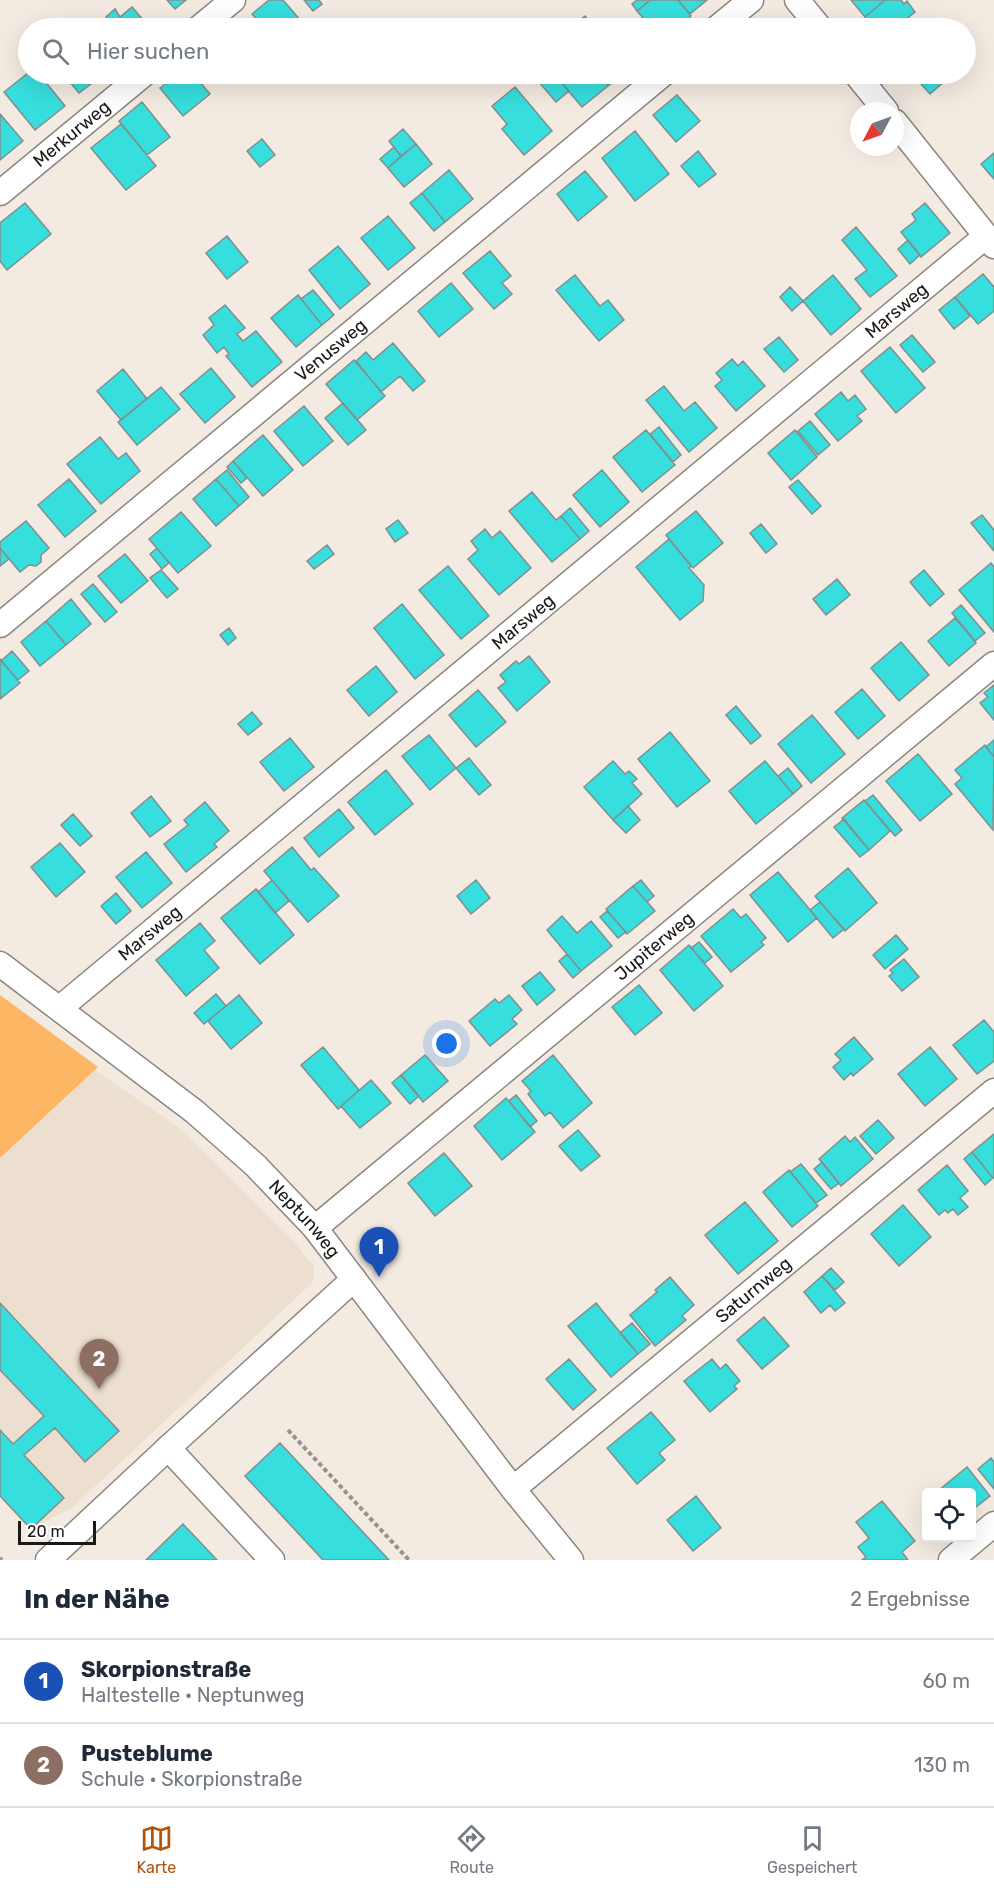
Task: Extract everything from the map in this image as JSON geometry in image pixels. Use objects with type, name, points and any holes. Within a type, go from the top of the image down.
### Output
[{"type":"street","points":[[211,18],[233,0]]},
{"type":"street","points":[[729,18],[751,0]]},
{"type":"street","points":[[797,0],[812,18]]},
{"type":"street","name":"Merkurweg","points":[[0,193],[132,84]]},
{"type":"street","name":"Venusweg","points":[[0,626],[651,84]]},
{"type":"street","points":[[864,84],[879,102]]},
{"type":"street","points":[[904,133],[992,242]]},
{"type":"street","name":"Marsweg","points":[[60,1008],[992,242]]},
{"type":"street","name":"Jupiterweg","points":[[315,1228],[994,664]]},
{"type":"street","name":"Neptunweg","points":[[0,964],[195,1112],[256,1166],[315,1228],[513,1489],[571,1560]]},
{"type":"street","name":"Saturnweg","points":[[513,1489],[994,1091]]},
{"type":"street","points":[[48,1560],[354,1279]]},
{"type":"street","points":[[168,1448],[272,1560]]},
{"type":"street","points":[[951,1560],[994,1524]]},
{"type":"path","points":[[288,1430],[409,1560]]},
{"type":"shaded area","points":[[0,995],[98,1067],[0,1158]]},
{"type":"shaded area","points":[[95,1070],[178,1127],[287,1234],[314,1266],[313,1282],[73,1507],[31,1529],[0,1496],[0,1158]]},
{"type":"building","points":[[167,0],[186,0],[175,9]]},
{"type":"building","points":[[269,0],[283,0],[299,18],[256,18],[252,14]]},
{"type":"building","points":[[304,0],[319,0],[322,4],[313,11]]},
{"type":"building","points":[[637,0],[648,2],[637,11],[632,4]]},
{"type":"building","points":[[650,0],[678,0],[691,16],[688,18],[643,18],[637,11]]},
{"type":"building","points":[[678,0],[707,0],[690,14]]},
{"type":"building","points":[[851,0],[885,0],[865,17]]},
{"type":"building","points":[[885,0],[901,0],[904,4],[907,1],[915,12],[908,18],[865,17]]},
{"type":"building","points":[[132,7],[141,18],[106,17],[115,9],[120,17]]},
{"type":"building","points":[[18,81],[18,84],[47,84],[65,106],[35,130],[4,92]]},
{"type":"building","points":[[71,84],[91,84],[79,93]]},
{"type":"building","points":[[165,84],[202,84],[210,94],[183,116],[160,88]]},
{"type":"building","points":[[541,84],[563,84],[569,91],[556,102]]},
{"type":"building","points":[[563,84],[606,84],[608,86],[582,107]]},
{"type":"building","points":[[921,84],[942,84],[930,94]]},
{"type":"building","points":[[515,87],[552,131],[524,155],[502,129],[507,124],[492,106]]},
{"type":"building","points":[[677,95],[700,121],[676,142],[653,115]]},
{"type":"building","points":[[142,102],[170,137],[147,155],[119,121]]},
{"type":"building","points":[[0,114],[23,141],[0,160]]},
{"type":"building","points":[[121,124],[156,166],[126,190],[91,148]]},
{"type":"building","points":[[403,129],[416,144],[401,156],[389,141]]},
{"type":"building","points":[[635,131],[669,174],[635,201],[602,158]]},
{"type":"building","points":[[262,139],[275,155],[260,167],[247,151]]},
{"type":"building","points":[[416,144],[432,164],[404,187],[388,168]]},
{"type":"building","points":[[394,147],[401,156],[388,168],[380,159]]},
{"type":"building","points":[[698,151],[716,174],[699,187],[681,166]]},
{"type":"building","points":[[994,153],[994,179],[981,164]]},
{"type":"building","points":[[449,170],[473,199],[445,222],[422,193]]},
{"type":"building","points":[[585,171],[607,197],[578,221],[557,194]]},
{"type":"building","points":[[422,193],[445,222],[434,231],[410,203]]},
{"type":"building","points":[[25,203],[51,234],[7,270],[0,261],[0,223]]},
{"type":"building","points":[[925,203],[950,233],[921,257],[901,232],[916,220],[912,214]]},
{"type":"building","points":[[388,216],[415,248],[388,270],[361,238]]},
{"type":"building","points":[[856,227],[897,276],[870,297],[855,279],[867,270],[842,240]]},
{"type":"building","points":[[227,236],[248,262],[227,279],[206,253]]},
{"type":"building","points":[[908,240],[920,255],[910,264],[898,249]]},
{"type":"building","points":[[338,246],[370,284],[340,309],[309,270]]},
{"type":"building","points":[[490,251],[511,276],[502,283],[512,294],[494,309],[463,273]]},
{"type":"building","points":[[983,274],[994,287],[994,311],[978,324],[955,297]]},
{"type":"building","points":[[575,275],[600,306],[608,300],[624,320],[599,341],[556,290]]},
{"type":"building","points":[[833,275],[861,309],[831,335],[803,301]]},
{"type":"building","points":[[451,283],[473,309],[439,337],[418,311]]},
{"type":"building","points":[[790,287],[803,301],[792,311],[780,297]]},
{"type":"building","points":[[313,290],[334,315],[322,325],[301,299]]},
{"type":"building","points":[[298,295],[322,325],[296,347],[271,318]]},
{"type":"building","points":[[955,297],[970,316],[954,329],[939,310]]},
{"type":"building","points":[[225,305],[245,328],[237,334],[243,341],[256,331],[282,362],[252,387],[226,356],[229,354],[224,347],[217,353],[203,335],[214,325],[209,318]]},
{"type":"building","points":[[912,335],[935,362],[923,372],[900,345]]},
{"type":"building","points":[[779,337],[798,360],[784,372],[764,349]]},
{"type":"building","points":[[393,343],[425,381],[413,391],[400,376],[381,392],[356,361],[366,352],[373,360]]},
{"type":"building","points":[[890,347],[925,388],[896,413],[861,371]]},
{"type":"building","points":[[732,359],[738,366],[743,361],[765,386],[736,411],[715,386],[722,380],[716,373]]},
{"type":"building","points":[[354,360],[385,396],[357,420],[326,384]]},
{"type":"building","points":[[211,368],[235,397],[205,423],[180,394]]},
{"type":"building","points":[[123,369],[147,399],[121,420],[97,391]]},
{"type":"building","points":[[664,386],[684,411],[695,402],[717,428],[689,452],[646,400]]},
{"type":"building","points":[[161,387],[180,409],[137,445],[118,422]]},
{"type":"building","points":[[841,392],[848,401],[855,395],[866,409],[857,416],[862,421],[838,441],[815,414]]},
{"type":"building","points":[[343,403],[366,430],[348,445],[325,418]]},
{"type":"building","points":[[304,406],[333,441],[303,466],[274,431]]},
{"type":"building","points":[[810,421],[830,445],[818,455],[798,431]]},
{"type":"building","points":[[659,427],[681,455],[673,462],[650,434]]},
{"type":"building","points":[[646,430],[675,465],[642,492],[613,457]]},
{"type":"building","points":[[795,430],[817,457],[791,480],[768,453]]},
{"type":"building","points":[[263,435],[293,470],[263,496],[233,461]]},
{"type":"building","points":[[100,437],[118,459],[126,453],[140,471],[101,504],[67,464]]},
{"type":"building","points":[[233,461],[247,478],[241,483],[227,467]]},
{"type":"building","points":[[227,470],[249,497],[239,506],[216,479]]},
{"type":"building","points":[[602,470],[629,502],[600,527],[573,495]]},
{"type":"building","points":[[69,479],[96,511],[65,537],[38,505]]},
{"type":"building","points":[[216,479],[239,506],[216,526],[193,499]]},
{"type":"building","points":[[798,480],[821,506],[812,514],[789,487]]},
{"type":"building","points":[[532,492],[556,520],[561,516],[580,539],[552,562],[509,511]]},
{"type":"building","points":[[570,508],[589,531],[580,539],[561,516]]},
{"type":"building","points":[[696,511],[723,543],[693,568],[666,535]]},
{"type":"building","points":[[181,512],[211,546],[178,573],[149,539]]},
{"type":"building","points":[[982,515],[994,530],[994,551],[971,523]]},
{"type":"building","points":[[398,520],[408,533],[395,542],[386,529]]},
{"type":"building","points":[[26,521],[49,548],[41,555],[41,562],[36,566],[29,565],[20,572],[0,548],[0,542]]},
{"type":"building","points":[[761,524],[777,544],[766,553],[750,533]]},
{"type":"building","points":[[485,529],[492,538],[500,531],[531,568],[499,595],[468,559],[478,550],[471,541]]},
{"type":"building","points":[[669,539],[704,585],[703,601],[680,620],[636,567]]},
{"type":"building","points":[[327,545],[334,554],[314,569],[307,561]]},
{"type":"building","points":[[0,548],[9,559],[0,566]]},
{"type":"building","points":[[157,548],[169,563],[162,569],[150,554]]},
{"type":"building","points":[[125,554],[148,581],[121,603],[98,576]]},
{"type":"building","points":[[991,563],[994,567],[994,632],[959,590]]},
{"type":"building","points":[[448,566],[489,616],[461,639],[419,590]]},
{"type":"building","points":[[161,570],[178,589],[167,598],[150,578]]},
{"type":"building","points":[[924,570],[944,594],[930,606],[910,582]]},
{"type":"building","points":[[837,579],[850,595],[826,615],[813,599]]},
{"type":"building","points":[[93,584],[117,612],[105,622],[81,594]]},
{"type":"building","points":[[71,599],[91,624],[66,645],[46,621]]},
{"type":"building","points":[[402,604],[444,655],[415,679],[374,628]]},
{"type":"building","points":[[961,605],[985,633],[975,641],[952,613]]},
{"type":"building","points":[[955,618],[976,643],[949,666],[928,641]]},
{"type":"building","points":[[46,621],[66,645],[40,666],[21,642]]},
{"type":"building","points":[[229,628],[236,638],[228,645],[220,635]]},
{"type":"building","points":[[901,642],[929,675],[899,701],[871,668]]},
{"type":"building","points":[[12,651],[29,671],[18,680],[1,661]]},
{"type":"building","points":[[529,656],[550,682],[517,711],[498,688],[506,682],[500,675],[516,661],[519,664]]},
{"type":"building","points":[[0,659],[20,683],[0,699]]},
{"type":"building","points":[[376,666],[397,692],[369,716],[347,690]]},
{"type":"building","points":[[994,685],[994,720],[980,703],[988,697],[984,693]]},
{"type":"building","points":[[862,689],[885,716],[858,739],[835,712]]},
{"type":"building","points":[[478,690],[506,722],[476,747],[449,715]]},
{"type":"building","points":[[736,706],[761,736],[751,744],[726,715]]},
{"type":"building","points":[[252,712],[262,724],[248,735],[238,724]]},
{"type":"building","points":[[812,715],[845,754],[811,783],[778,744]]},
{"type":"building","points":[[670,732],[710,781],[677,807],[638,759]]},
{"type":"building","points":[[429,735],[456,768],[430,790],[402,756]]},
{"type":"building","points":[[290,738],[314,767],[284,791],[260,762]]},
{"type":"building","points":[[994,740],[994,757],[986,747]]},
{"type":"building","points":[[985,745],[994,757],[993,830],[955,784],[962,778],[955,770]]},
{"type":"building","points":[[918,754],[952,794],[920,821],[886,781]]},
{"type":"building","points":[[469,758],[491,785],[479,795],[456,768]]},
{"type":"building","points":[[613,761],[625,774],[629,771],[637,779],[632,783],[642,794],[613,820],[584,787]]},
{"type":"building","points":[[765,761],[793,794],[756,824],[729,791]]},
{"type":"building","points":[[788,768],[802,786],[793,794],[778,776]]},
{"type":"building","points":[[386,770],[413,804],[375,835],[348,802]]},
{"type":"building","points":[[873,795],[902,830],[895,836],[865,801]]},
{"type":"building","points":[[151,796],[171,821],[150,837],[131,813]]},
{"type":"building","points":[[864,800],[890,831],[869,850],[842,818]]},
{"type":"building","points":[[205,802],[229,831],[214,844],[217,847],[186,872],[164,844],[188,825],[184,820]]},
{"type":"building","points":[[628,806],[640,820],[626,833],[613,820]]},
{"type":"building","points":[[339,809],[354,828],[319,857],[304,838]]},
{"type":"building","points":[[73,814],[92,836],[80,846],[61,825]]},
{"type":"building","points":[[844,819],[869,850],[860,857],[834,827]]},
{"type":"building","points":[[60,843],[85,872],[56,897],[31,867]]},
{"type":"building","points":[[292,847],[311,870],[314,868],[339,896],[308,922],[264,871]]},
{"type":"building","points":[[146,852],[172,883],[142,908],[116,877]]},
{"type":"building","points":[[848,868],[877,903],[845,931],[815,896]]},
{"type":"building","points":[[778,872],[817,918],[788,942],[750,895]]},
{"type":"building","points":[[272,880],[289,901],[275,913],[258,892]]},
{"type":"building","points":[[476,880],[490,898],[471,914],[457,896]]},
{"type":"building","points":[[641,880],[654,896],[647,902],[633,886]]},
{"type":"building","points":[[633,886],[655,911],[627,934],[606,909]]},
{"type":"building","points":[[256,889],[294,935],[260,964],[221,918]]},
{"type":"building","points":[[116,893],[131,911],[116,924],[101,906]]},
{"type":"building","points":[[820,902],[844,929],[833,938],[810,910]]},
{"type":"building","points":[[733,909],[741,918],[746,914],[766,938],[761,942],[764,945],[731,972],[701,936]]},
{"type":"building","points":[[607,911],[626,932],[618,938],[600,917]]},
{"type":"building","points":[[562,916],[577,933],[591,921],[612,946],[581,971],[547,930]]},
{"type":"building","points":[[200,923],[215,941],[204,950],[219,968],[186,996],[156,960]]},
{"type":"building","points":[[896,935],[908,949],[885,969],[873,955]]},
{"type":"building","points":[[699,942],[712,957],[705,963],[691,948]]},
{"type":"building","points":[[689,945],[723,986],[694,1011],[660,970]]},
{"type":"building","points":[[567,954],[581,971],[573,978],[559,961]]},
{"type":"building","points":[[904,959],[919,977],[902,991],[889,976],[893,973],[890,970]]},
{"type":"building","points":[[540,972],[555,990],[537,1005],[522,986]]},
{"type":"building","points":[[639,985],[662,1013],[635,1035],[612,1007]]},
{"type":"building","points":[[216,994],[226,1006],[204,1024],[194,1013]]},
{"type":"building","points":[[239,995],[262,1023],[231,1049],[208,1021]]},
{"type":"building","points":[[509,995],[522,1010],[512,1019],[517,1024],[490,1046],[469,1021],[495,999],[499,1003]]},
{"type":"building","points":[[984,1020],[994,1032],[994,1061],[977,1074],[953,1045]]},
{"type":"building","points":[[854,1037],[873,1059],[853,1076],[851,1073],[844,1080],[833,1067],[841,1060],[835,1054]]},
{"type":"building","points":[[323,1047],[359,1090],[338,1109],[301,1065]]},
{"type":"building","points":[[930,1047],[957,1079],[925,1106],[898,1074]]},
{"type":"building","points":[[425,1055],[448,1081],[423,1102],[401,1075]]},
{"type":"building","points":[[553,1055],[592,1103],[563,1128],[550,1112],[545,1116],[528,1094],[531,1091],[522,1081]]},
{"type":"building","points":[[401,1075],[419,1096],[410,1104],[392,1083]]},
{"type":"building","points":[[371,1080],[391,1103],[360,1128],[341,1106]]},
{"type":"building","points":[[516,1095],[537,1121],[530,1127],[509,1101]]},
{"type":"building","points":[[506,1098],[535,1132],[502,1160],[474,1126]]},
{"type":"building","points":[[878,1120],[894,1138],[876,1154],[860,1136]]},
{"type":"building","points":[[578,1130],[600,1156],[581,1171],[559,1146]]},
{"type":"building","points":[[994,1134],[994,1178],[993,1178],[972,1152]]},
{"type":"building","points":[[845,1136],[850,1142],[855,1137],[873,1159],[841,1186],[819,1159]]},
{"type":"building","points":[[972,1152],[993,1178],[985,1185],[964,1159]]},
{"type":"building","points":[[444,1153],[472,1186],[435,1216],[408,1183]]},
{"type":"building","points":[[822,1162],[839,1183],[831,1189],[814,1169]]},
{"type":"building","points":[[801,1164],[827,1195],[816,1203],[790,1172]]},
{"type":"building","points":[[947,1165],[968,1191],[960,1198],[968,1207],[958,1215],[953,1209],[948,1213],[945,1210],[939,1215],[918,1190]]},
{"type":"building","points":[[789,1170],[818,1206],[792,1227],[763,1192]]},
{"type":"building","points":[[745,1202],[778,1241],[738,1274],[705,1235]]},
{"type":"building","points":[[903,1205],[931,1237],[899,1266],[871,1234]]},
{"type":"building","points":[[831,1268],[844,1282],[835,1290],[822,1276]]},
{"type":"building","points":[[822,1276],[845,1303],[835,1311],[830,1305],[821,1313],[804,1292]]},
{"type":"building","points":[[670,1277],[694,1305],[682,1316],[686,1320],[655,1346],[630,1315],[657,1292],[655,1290]]},
{"type":"building","points":[[0,1303],[119,1431],[85,1462],[55,1428],[24,1455],[64,1498],[31,1529],[0,1496],[0,1430],[13,1444],[44,1416],[0,1370]]},
{"type":"building","points":[[596,1303],[638,1354],[611,1377],[568,1326]]},
{"type":"building","points":[[764,1317],[789,1346],[762,1369],[737,1340]]},
{"type":"building","points":[[632,1323],[650,1344],[638,1354],[620,1333]]},
{"type":"building","points":[[569,1359],[596,1390],[573,1410],[546,1379]]},
{"type":"building","points":[[712,1359],[720,1369],[726,1364],[740,1381],[734,1386],[737,1389],[710,1412],[684,1381]]},
{"type":"building","points":[[651,1412],[675,1440],[659,1453],[665,1460],[637,1484],[607,1448]]},
{"type":"building","points":[[280,1443],[389,1560],[323,1560],[245,1476]]},
{"type":"building","points":[[991,1458],[994,1462],[994,1489],[978,1469]]},
{"type":"building","points":[[967,1467],[990,1496],[976,1507],[976,1488],[941,1488]]},
{"type":"building","points":[[696,1496],[721,1528],[693,1551],[667,1520]]},
{"type":"building","points":[[882,1501],[915,1541],[902,1552],[908,1560],[862,1560],[866,1557],[858,1547],[869,1538],[856,1522]]},
{"type":"building","points":[[183,1524],[217,1560],[146,1560]]},
{"type":"place","name":"Skorpionstraße","points":[[379,1277]]},
{"type":"place","name":"Pusteblume","points":[[99,1389]]}]
